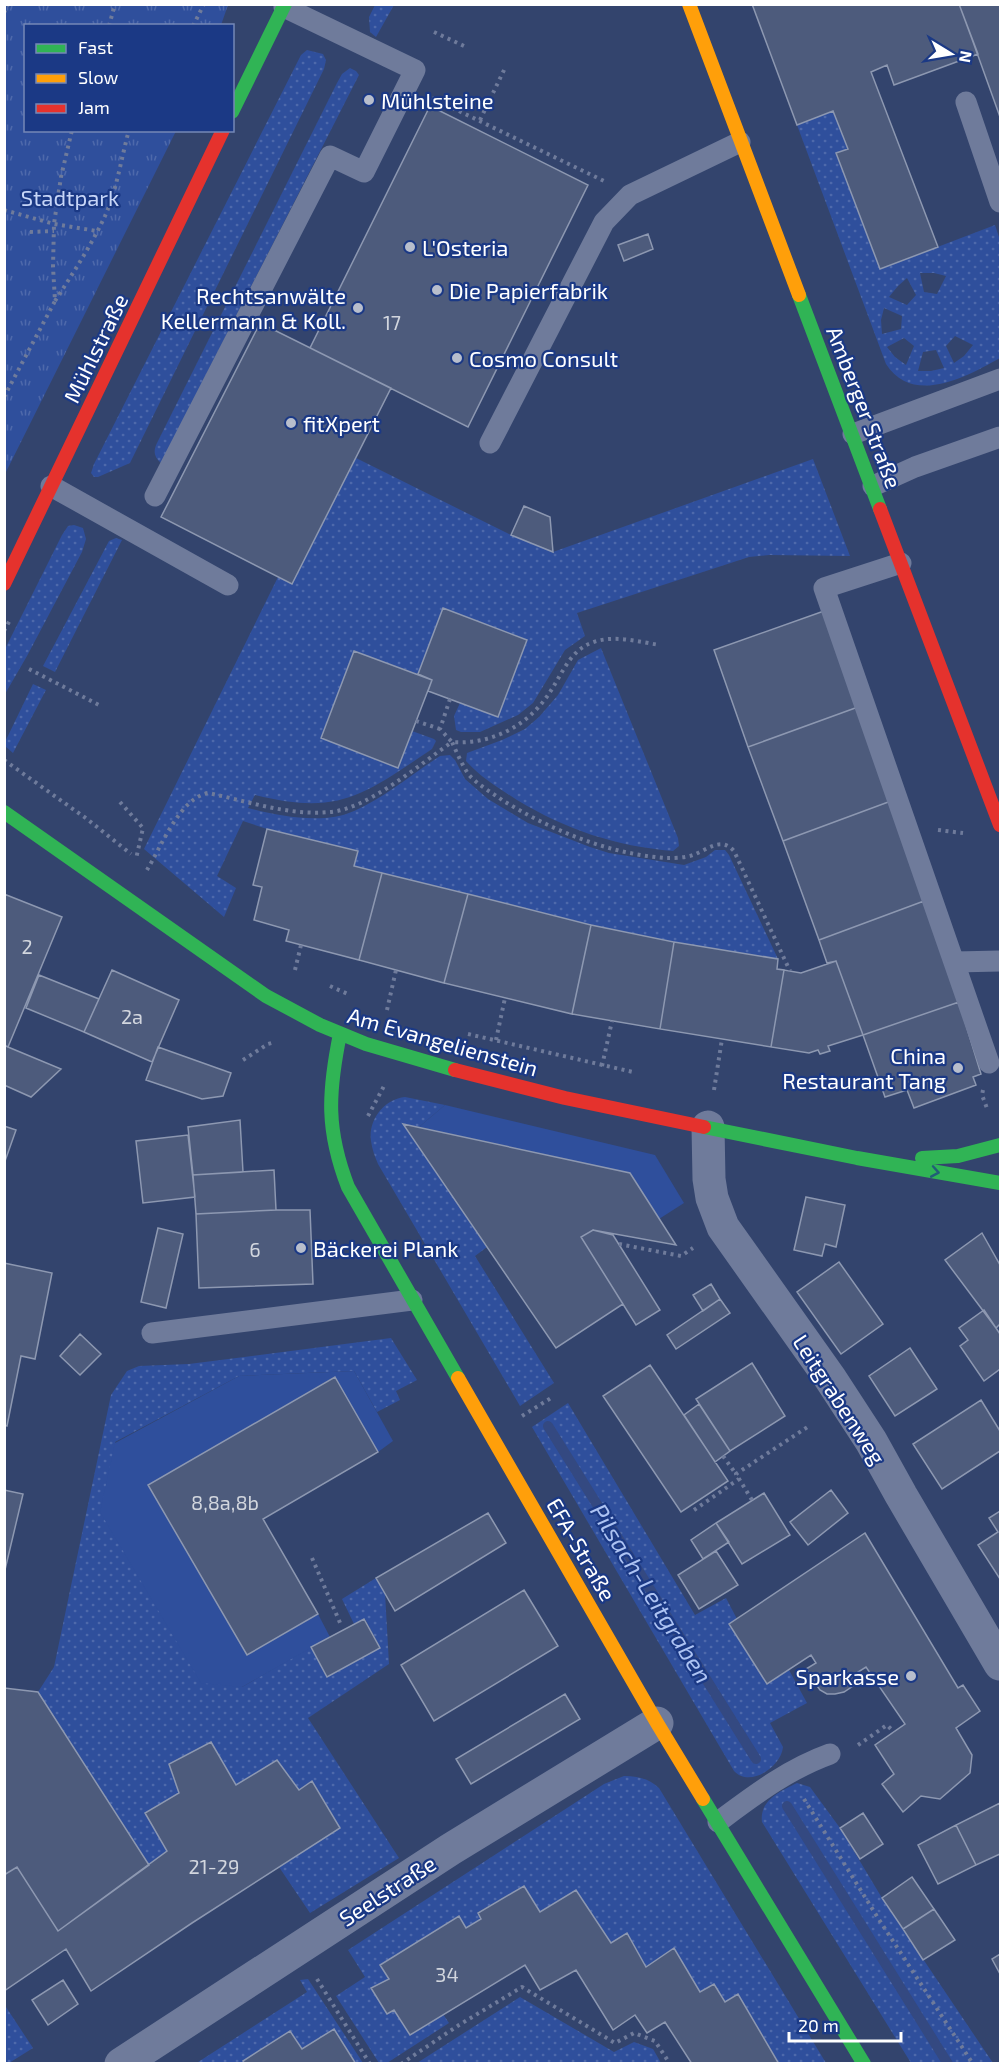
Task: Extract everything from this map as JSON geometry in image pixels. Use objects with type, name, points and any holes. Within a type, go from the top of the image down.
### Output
[{"type":"street","name":"Amberger Straße","points":[[689,4],[1000,825]]},
{"type":"street","points":[[234,108],[284,6]]},
{"type":"street","name":"Mühlstraße","points":[[4,584],[222,132]]},
{"type":"street","name":"Am Evangelienstein","points":[[4,812],[266,996],[339,1034],[391,1052],[517,1086],[857,1158],[1000,1183]]},
{"type":"street","name":"EFA-Straße","points":[[339,1034],[329,1107],[333,1147],[348,1187],[657,1723],[864,2064]]},
{"type":"street","name":"Leitgrabenweg","points":[[708,1127],[710,1188],[723,1227],[871,1440],[1000,1664]]},
{"type":"street","name":"Am Evangelienstein","points":[[857,1158],[958,1156],[1000,1145]]},
{"type":"street","name":"Seelstraße","points":[[121,2064],[450,1850],[657,1723]]},
{"type":"lane","points":[[155,496],[330,156],[364,172],[415,70],[284,6]]},
{"type":"lane","points":[[966,102],[1000,202]]},
{"type":"lane","points":[[490,443],[604,222],[630,195],[740,142]]},
{"type":"lane","points":[[853,434],[1000,379]]},
{"type":"lane","points":[[873,486],[915,467],[1000,437]]},
{"type":"lane","points":[[51,486],[228,585]]},
{"type":"lane","points":[[902,563],[824,588],[989,1063]]},
{"type":"lane","points":[[955,962],[1000,961]]},
{"type":"lane","points":[[152,1333],[412,1300]]},
{"type":"lane","points":[[718,1822],[788,1773],[810,1761],[830,1754]]},
{"type":"path","points":[[4,13],[8,4]]},
{"type":"path","points":[[110,24],[116,4]]},
{"type":"path","points":[[194,24],[204,4]]},
{"type":"path","points":[[435,32],[464,46]]},
{"type":"path","points":[[480,120],[506,66]]},
{"type":"path","points":[[408,86],[630,195]]},
{"type":"path","points":[[55,301],[54,224],[61,177],[72,132]]},
{"type":"path","points":[[4,397],[55,301],[97,231],[114,190],[128,132]]},
{"type":"path","points":[[4,210],[54,224],[97,231]]},
{"type":"path","points":[[30,232],[54,231]]},
{"type":"path","points":[[130,900],[183,808],[200,795],[208,793],[296,812],[331,812],[359,804],[452,742],[486,739],[526,720],[537,711],[569,660],[592,642],[615,639],[660,645]]},
{"type":"path","points":[[29,669],[99,705]]},
{"type":"path","points":[[440,729],[450,699]]},
{"type":"path","points":[[416,721],[440,729],[452,742],[463,765],[477,783],[511,805],[564,832],[616,850],[665,858],[692,856],[717,844],[731,847],[790,971]]},
{"type":"path","points":[[120,802],[143,828],[136,859]]},
{"type":"path","points":[[295,970],[301,945]]},
{"type":"path","points":[[387,1010],[396,970]]},
{"type":"path","points":[[496,1040],[505,998]]},
{"type":"path","points":[[602,1066],[612,1021]]},
{"type":"path","points":[[467,1034],[643,1074]]},
{"type":"path","points":[[714,1090],[722,1039]]},
{"type":"path","points":[[243,1060],[268,1044],[280,1042]]},
{"type":"path","points":[[704,1088],[725,1093]]},
{"type":"path","points":[[619,1244],[681,1256],[723,1227]]},
{"type":"path","points":[[516,1420],[551,1398]]},
{"type":"path","points":[[694,1510],[809,1426]]},
{"type":"path","points":[[723,1456],[752,1500]]},
{"type":"path","points":[[312,1558],[341,1625]]},
{"type":"path","points":[[830,1754],[845,1753],[887,1725],[894,1732]]},
{"type":"path","points":[[788,1773],[878,1918],[973,2064]]},
{"type":"path","points":[[297,1948],[370,2064]]},
{"type":"path","points":[[401,2064],[522,1987],[615,2043],[634,2033],[655,2041],[670,2064]]},
{"type":"green space","name":"Stadtpark","points":[[5,4],[228,5],[221,24],[24,24],[24,132],[176,132],[5,474]]},
{"type":"green space","points":[[375,5],[394,5],[376,37],[370,32],[369,17]]},
{"type":"green space","points":[[307,50],[323,54],[326,60],[324,69],[130,463],[94,477],[91,473],[94,464],[301,55]]},
{"type":"green space","points":[[350,68],[359,75],[161,463],[155,454],[157,443],[337,83],[342,74]]},
{"type":"green space","points":[[833,111],[848,149],[836,153],[880,269],[995,225],[1000,240],[1000,358],[972,373],[940,384],[925,386],[897,377],[886,364],[797,125]],"holes":[[[920,273],[946,276],[937,294],[924,292]],[[907,278],[916,295],[907,305],[889,297]],[[884,308],[902,316],[901,329],[882,334],[881,320]],[[955,336],[973,345],[954,363],[946,346]],[[904,338],[914,346],[906,365],[887,347]],[[936,350],[944,368],[918,371],[923,352]]]},
{"type":"green space","points":[[356,458],[511,535],[553,552],[813,459],[850,556],[769,555],[749,557],[577,613],[585,636],[565,650],[533,703],[518,715],[480,732],[456,730],[454,716],[460,703],[527,640],[443,608],[418,674],[354,651],[321,738],[397,768],[412,731],[434,739],[436,741],[432,749],[387,779],[350,797],[330,802],[309,803],[255,795],[248,808],[301,818],[329,818],[342,815],[376,799],[440,756],[450,755],[465,779],[488,799],[528,823],[590,847],[609,853],[684,865],[706,857],[715,850],[725,850],[778,959],[674,942],[591,925],[354,866],[243,821],[217,876],[236,888],[224,917],[144,849],[278,577],[292,584]]},
{"type":"green space","points":[[68,526],[83,528],[86,539],[82,552],[5,694],[5,649],[62,535]]},
{"type":"green space","points":[[116,538],[122,540],[55,672],[43,666],[109,541]]},
{"type":"green space","points":[[601,648],[678,838],[679,846],[673,851],[611,841],[554,820],[497,787],[466,761],[467,753],[525,729],[558,695],[578,660]]},
{"type":"green space","points":[[33,684],[46,690],[13,753],[5,746],[5,742]]},
{"type":"green space","points":[[405,1097],[445,1105],[419,1127],[404,1125],[487,1247],[475,1256],[554,1383],[520,1406],[375,1156],[371,1144],[371,1133],[375,1118],[384,1106]]},
{"type":"green space","points":[[445,1105],[655,1155],[684,1203],[659,1219],[630,1173],[419,1127]]},
{"type":"green space","points":[[391,1338],[417,1380],[396,1391],[400,1400],[377,1412],[354,1371],[239,1376],[115,1442],[242,1687],[311,1647],[327,1676],[380,1647],[365,1619],[354,1624],[342,1599],[376,1578],[385,1593],[389,1664],[308,1718],[399,1858],[310,1913],[279,1867],[340,1828],[313,1782],[299,1790],[236,1785],[211,1742],[169,1764],[179,1793],[145,1813],[167,1851],[149,1865],[38,1692],[54,1667],[111,1395],[127,1371],[139,1366],[189,1364]]},
{"type":"green space","points":[[354,1371],[393,1441],[378,1452],[334,1377],[149,1485],[247,1655],[318,1614],[330,1637],[242,1687],[201,1683],[100,1512],[115,1443],[239,1376]]},
{"type":"green space","points":[[568,1403],[695,1615],[726,1598],[737,1619],[729,1624],[767,1684],[789,1670],[807,1703],[770,1723],[783,1747],[777,1762],[764,1773],[748,1777],[741,1776],[734,1771],[532,1427]]},
{"type":"green space","points":[[624,1776],[643,1779],[659,1788],[826,2063],[779,2063],[738,1994],[725,2002],[714,1984],[700,1992],[674,1948],[646,1967],[627,1933],[611,1943],[576,1890],[540,1912],[524,1886],[478,1912],[481,1919],[466,1928],[458,1916],[381,1965],[389,1979],[372,1989],[387,2014],[394,2010],[443,2014],[449,2023],[387,2063],[379,2063],[336,1996],[365,1977],[348,1950],[604,1784]]},
{"type":"green space","points":[[797,1783],[810,1787],[840,1828],[882,1898],[993,2063],[911,2063],[762,1822],[764,1808],[772,1797]]},
{"type":"green space","points":[[308,1979],[363,2063],[356,2063],[334,2029],[302,2049],[245,2063],[195,2064],[307,1992],[300,1980]]},
{"type":"green space","points":[[520,1997],[614,2052],[634,2042],[653,2049],[661,2063],[417,2063]]},
{"type":"green space","points":[[4,2004],[33,2048],[9,2063],[5,2063]]},
{"type":"building","points":[[752,4],[959,4],[978,54],[894,85],[887,65],[871,72],[938,247],[880,269],[836,153],[848,149],[833,111],[797,125]]},
{"type":"building","points":[[959,4],[1000,4],[1000,117],[972,39]]},
{"type":"building","name":"Die Papierfabrik","points":[[430,106],[588,185],[468,427],[310,348]]},
{"type":"building","points":[[648,234],[653,249],[624,261],[618,245]]},
{"type":"building","name":"fitXpert","points":[[260,323],[391,388],[292,584],[161,517]]},
{"type":"building","points":[[524,506],[550,517],[553,552],[511,535]]},
{"type":"building","points":[[443,608],[527,640],[498,717],[428,691],[432,680],[418,674]]},
{"type":"building","points":[[824,611],[858,707],[748,747],[714,650]]},
{"type":"building","points":[[354,651],[432,680],[398,768],[321,738]]},
{"type":"building","points":[[858,707],[891,801],[783,841],[748,747]]},
{"type":"building","points":[[891,801],[924,901],[819,940],[783,841]]},
{"type":"building","points":[[267,829],[358,851],[354,866],[382,873],[359,960],[286,941],[289,930],[254,920],[262,887],[253,885]]},
{"type":"building","points":[[382,873],[468,894],[444,983],[359,960]]},
{"type":"building","points":[[4,894],[62,917],[8,1047],[4,1045]]},
{"type":"building","points":[[468,894],[591,925],[572,1014],[444,983]]},
{"type":"building","points":[[924,901],[959,1002],[863,1035],[836,961],[827,963],[819,940]]},
{"type":"building","points":[[591,925],[674,942],[660,1029],[572,1014]]},
{"type":"building","points":[[674,942],[778,959],[777,969],[784,970],[771,1047],[660,1029]]},
{"type":"building","points":[[836,961],[863,1035],[828,1046],[830,1051],[820,1054],[818,1050],[809,1053],[771,1047],[784,970],[801,973]]},
{"type":"building","points":[[112,970],[179,1000],[152,1062],[84,1032]]},
{"type":"building","points":[[39,975],[99,999],[84,1032],[26,1008]]},
{"type":"building","points":[[959,1002],[981,1074],[973,1077],[976,1085],[914,1108],[907,1090],[885,1097],[863,1035]]},
{"type":"building","points":[[4,1045],[61,1069],[31,1097],[4,1085]]},
{"type":"building","points":[[158,1047],[231,1073],[223,1096],[202,1099],[146,1080]]},
{"type":"building","points":[[240,1120],[243,1172],[193,1175],[188,1127]]},
{"type":"building","points":[[403,1124],[630,1173],[676,1245],[593,1230],[581,1237],[623,1304],[556,1348]]},
{"type":"building","points":[[4,1126],[16,1130],[4,1164]]},
{"type":"building","points":[[188,1135],[195,1197],[143,1203],[136,1141]]},
{"type":"building","points":[[274,1170],[276,1210],[196,1214],[193,1175]]},
{"type":"building","points":[[806,1197],[845,1205],[836,1247],[825,1244],[822,1256],[794,1250]]},
{"type":"building","points":[[310,1210],[313,1284],[199,1288],[196,1214]]},
{"type":"building","points":[[158,1228],[183,1234],[166,1308],[141,1302]]},
{"type":"building","points":[[593,1230],[613,1235],[660,1310],[636,1325],[581,1237]]},
{"type":"building","points":[[982,1233],[1000,1265],[1000,1324],[996,1328],[945,1260]]},
{"type":"building","points":[[839,1262],[883,1324],[841,1354],[797,1292]]},
{"type":"building","points":[[4,1263],[52,1273],[35,1359],[21,1356],[7,1426],[4,1425]]},
{"type":"building","points":[[711,1284],[720,1299],[703,1311],[693,1295]]},
{"type":"building","points":[[720,1299],[730,1313],[676,1349],[667,1335]]},
{"type":"building","points":[[984,1310],[1000,1334],[1000,1369],[984,1381],[960,1346],[968,1340],[959,1328]]},
{"type":"building","points":[[80,1334],[101,1354],[80,1375],[60,1356]]},
{"type":"building","points":[[910,1348],[937,1389],[895,1416],[869,1376]]},
{"type":"building","points":[[752,1363],[785,1416],[730,1451],[696,1399]]},
{"type":"building","points":[[650,1365],[728,1481],[681,1512],[603,1396]]},
{"type":"building","points":[[335,1377],[378,1452],[263,1519],[318,1614],[247,1655],[148,1485]]},
{"type":"building","points":[[981,1400],[1000,1431],[1000,1451],[942,1489],[913,1444]]},
{"type":"building","points":[[699,1404],[730,1451],[715,1462],[684,1415]]},
{"type":"building","points":[[4,1490],[23,1494],[4,1574]]},
{"type":"building","points":[[831,1490],[848,1513],[808,1545],[790,1522]]},
{"type":"building","points":[[764,1493],[790,1535],[742,1564],[716,1523]]},
{"type":"building","points":[[1000,1511],[1000,1579],[978,1545],[998,1532],[989,1518]]},
{"type":"building","points":[[488,1513],[506,1543],[395,1611],[376,1578]]},
{"type":"building","points":[[716,1523],[729,1542],[703,1559],[691,1540]]},
{"type":"building","name":"Sparkasse","points":[[865,1533],[958,1688],[963,1685],[980,1711],[956,1728],[972,1755],[970,1773],[940,1799],[921,1796],[903,1812],[882,1784],[894,1774],[875,1745],[905,1724],[866,1667],[858,1672],[862,1680],[844,1692],[835,1694],[827,1694],[820,1690],[806,1669],[816,1663],[811,1655],[767,1684],[729,1624]]},
{"type":"building","points":[[716,1551],[738,1585],[699,1609],[678,1575]]},
{"type":"building","points":[[524,1590],[558,1646],[434,1721],[401,1665]]},
{"type":"building","points":[[364,1619],[380,1648],[327,1677],[311,1647]]},
{"type":"building","points":[[4,1688],[38,1692],[149,1865],[58,1931],[17,1867],[4,1875]]},
{"type":"building","points":[[565,1694],[580,1719],[471,1784],[456,1759]]},
{"type":"building","points":[[211,1742],[236,1785],[277,1760],[299,1790],[312,1781],[340,1828],[91,1991],[66,1949],[4,1991],[4,1875],[17,1867],[58,1931],[167,1851],[145,1813],[179,1793],[169,1764]]},
{"type":"building","points":[[1000,1803],[1000,1854],[976,1865],[956,1825]]},
{"type":"building","points":[[863,1813],[883,1844],[860,1859],[840,1828]]},
{"type":"building","points":[[956,1825],[976,1865],[938,1884],[918,1845]]},
{"type":"building","points":[[912,1877],[934,1909],[903,1929],[882,1898]]},
{"type":"building","points":[[524,1886],[540,1912],[576,1890],[611,1943],[627,1933],[646,1967],[674,1948],[700,1992],[714,1984],[725,2002],[738,1994],[779,2064],[692,2064],[665,2022],[647,2033],[635,2015],[613,2030],[576,1970],[540,1990],[525,1965],[410,2035],[394,2010],[387,2014],[371,1988],[389,1979],[380,1965],[459,1916],[466,1928],[481,1919],[478,1913]]},
{"type":"building","points":[[934,1909],[955,1940],[923,1960],[903,1929]]},
{"type":"building","points":[[1000,1954],[1000,1974],[992,1959]]},
{"type":"building","points":[[63,1980],[78,2004],[48,2025],[32,2000]]},
{"type":"building","points":[[334,2029],[356,2064],[245,2064],[243,2061],[290,2031],[302,2049]]},
{"type":"waterway","name":"Pilsach-Leitgraben","points":[[548,1426],[756,1759]]},
{"type":"waterway","name":"Pilsach-Leitgraben","points":[[787,1806],[948,2064]]},
{"type":"traffic: fast","points":[[234,108],[285,4]]},
{"type":"traffic: fast","points":[[799,295],[880,509]]},
{"type":"traffic: fast","points":[[4,812],[266,996],[320,1025],[366,1044],[455,1070]]},
{"type":"traffic: fast","points":[[340,1034],[333,1075],[331,1111],[336,1147],[348,1187],[458,1378]]},
{"type":"traffic: fast","points":[[704,1127],[857,1158],[1000,1183]]},
{"type":"traffic: fast","points":[[922,1158],[958,1156],[1000,1145]]},
{"type":"traffic: fast","points":[[703,1799],[864,2064]]},
{"type":"traffic: slow","points":[[689,4],[799,295]]},
{"type":"traffic: slow","points":[[458,1378],[703,1799]]},
{"type":"traffic: jam","points":[[4,584],[222,132]]},
{"type":"traffic: jam","points":[[880,509],[1000,825]]},
{"type":"traffic: jam","points":[[455,1070],[565,1098],[704,1127]]},
{"type":"place","name":"Mühlsteine","points":[[369,100]]},
{"type":"place","name":"L'Osteria","points":[[410,247]]},
{"type":"place","name":"Die Papierfabrik","points":[[437,290]]},
{"type":"place","name":"Rechtsanwälte Kellermann & Koll.","points":[[358,308]]},
{"type":"place","name":"Cosmo Consult","points":[[457,358]]},
{"type":"place","name":"fitXpert","points":[[291,423]]},
{"type":"place","name":"China Restaurant Tang","points":[[958,1068]]},
{"type":"place","name":"Bäckerei Plank","points":[[301,1248]]},
{"type":"place","name":"Sparkasse","points":[[911,1676]]}]
